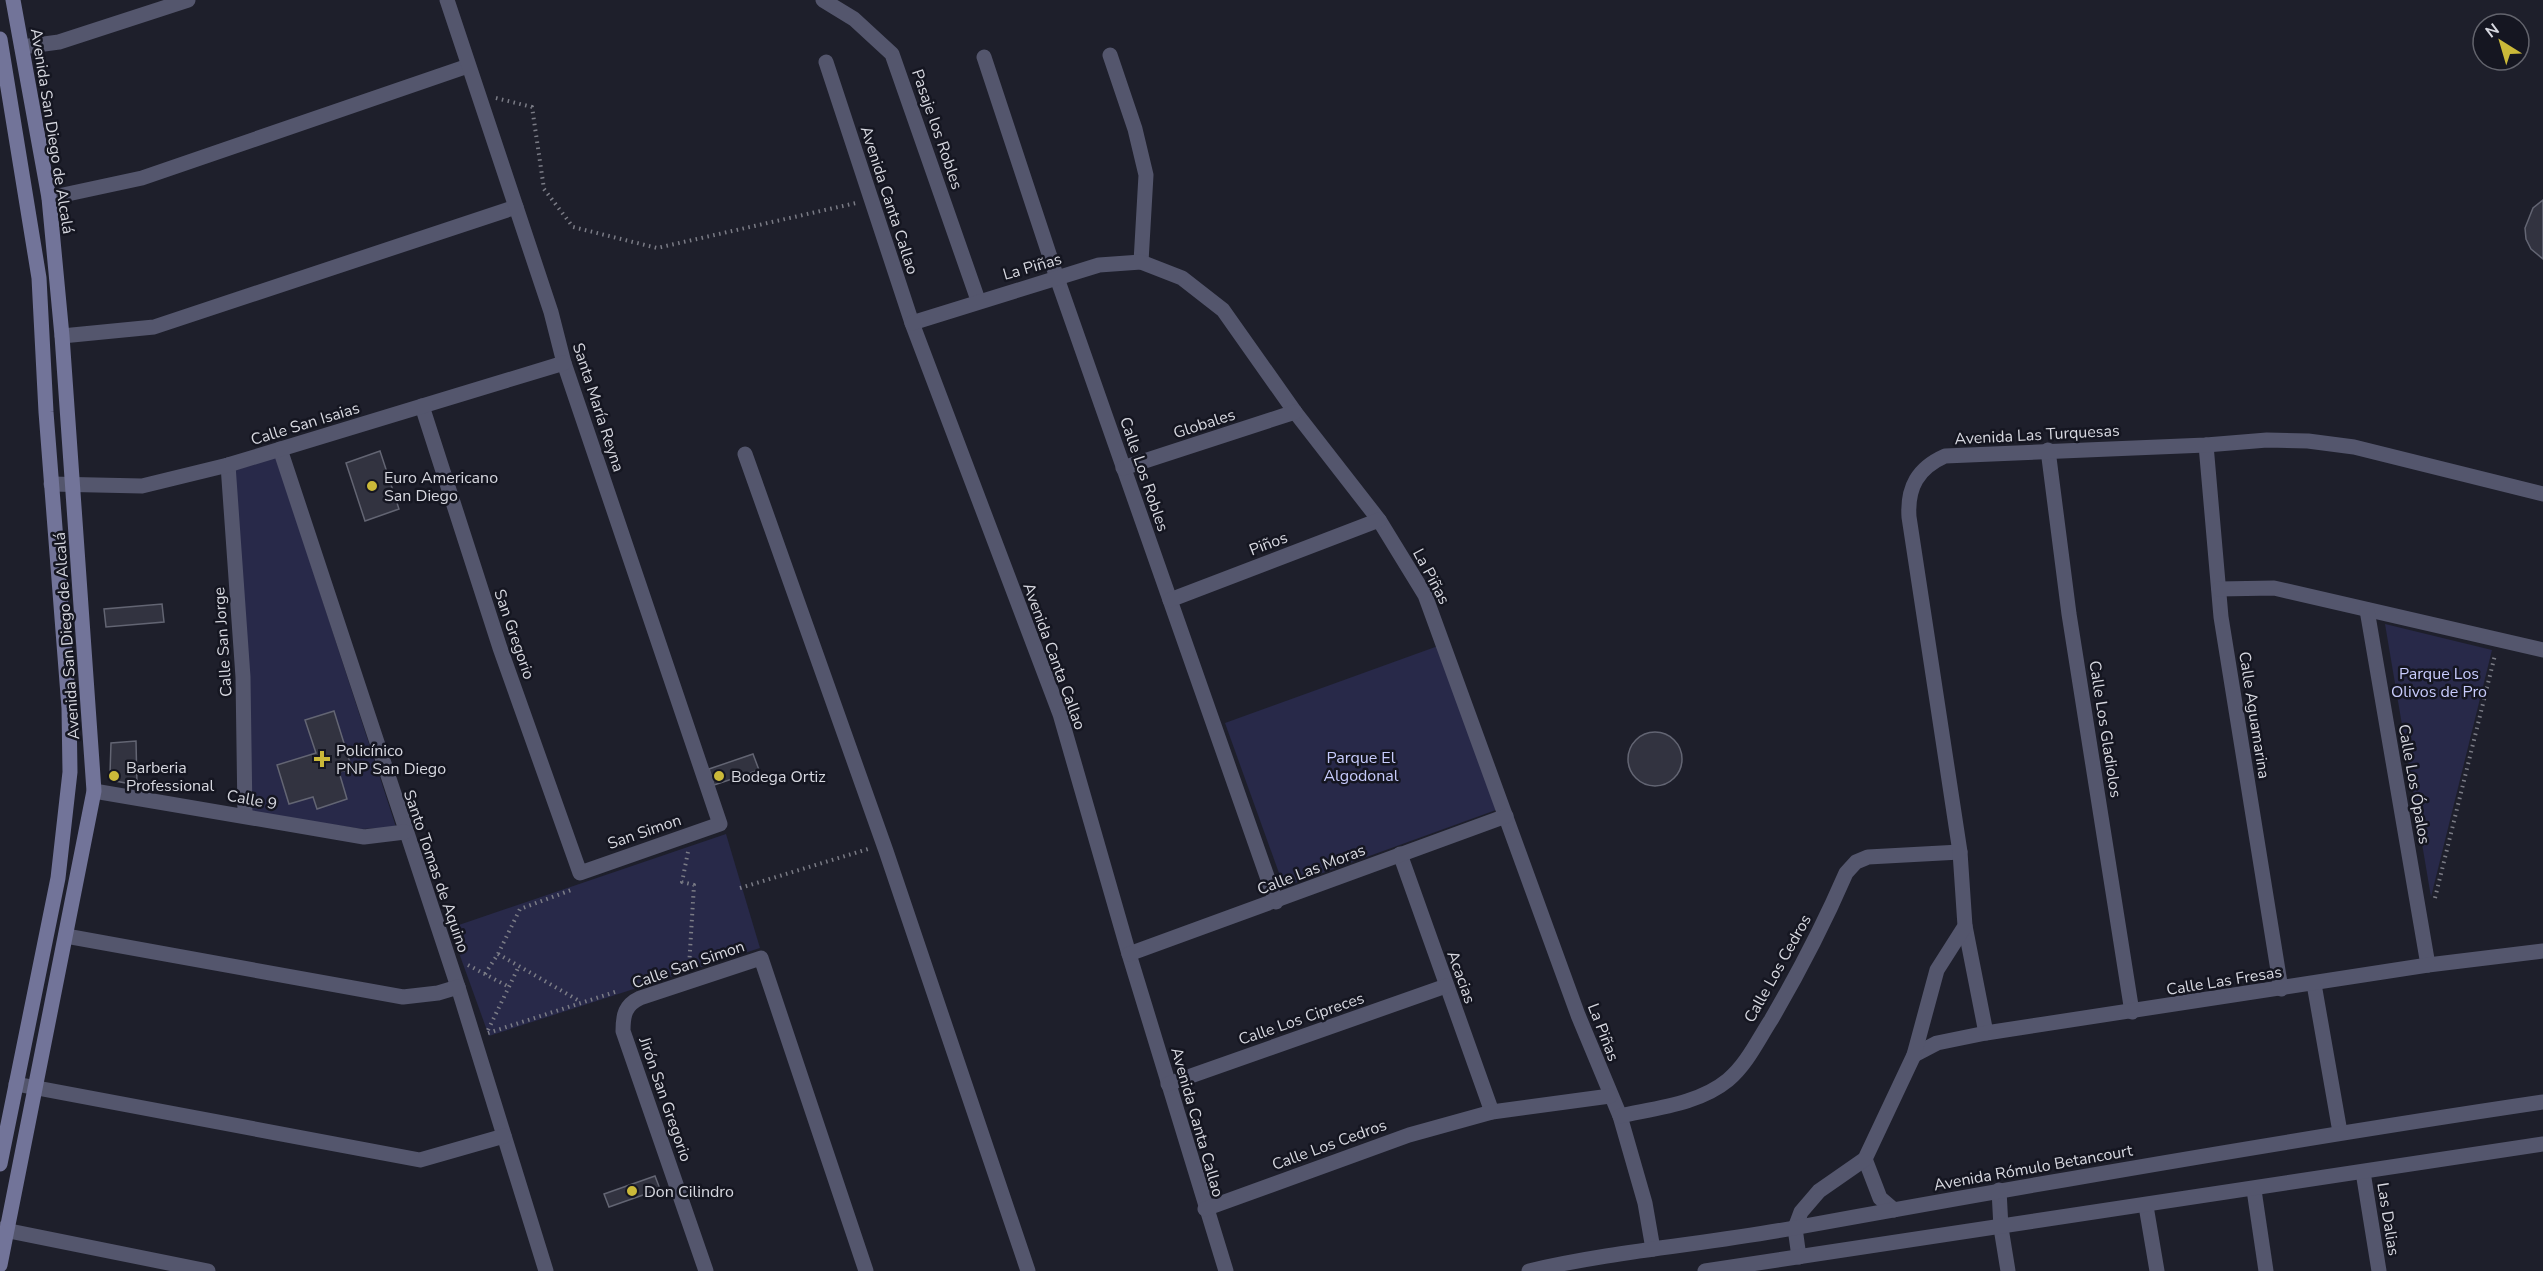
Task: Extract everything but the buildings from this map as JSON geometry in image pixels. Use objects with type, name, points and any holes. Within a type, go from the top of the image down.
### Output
[{"type":"main road","name":"Avenida San Diego de Alcalá","points":[[0,1265],[4,1230],[37,1087],[93,791],[62,336],[49,198],[13,0]]},
{"type":"main road","name":"Avenida San Diego de Alcalá","points":[[0,39],[39,278],[51,484],[69,708],[70,771],[58,878],[0,1164]]},
{"type":"street","points":[[22,47],[59,42],[188,0]]},
{"type":"street","name":"Santa María Reyna","points":[[447,0],[551,312],[564,363],[720,824]]},
{"type":"street","name":"Pasaje los Robles","points":[[823,0],[854,19],[892,54],[978,300]]},
{"type":"street","points":[[1110,55],[1135,129],[1146,175],[1142,262]]},
{"type":"street","name":"Calle Los Robles","points":[[984,57],[1057,278],[1276,902]]},
{"type":"street","name":"Avenida Canta Callao","points":[[826,62],[912,323],[1060,714],[1129,954],[1205,1209],[1226,1271]]},
{"type":"street","points":[[49,198],[142,178],[468,66]]},
{"type":"street","points":[[62,336],[154,327],[516,207]]},
{"type":"street","name":"La Piñas","points":[[912,323],[978,300],[1099,265],[1142,262],[1182,279],[1223,310],[1295,412],[1379,520],[1425,595],[1610,1096],[1620,1116],[1645,1203],[1653,1249]]},
{"type":"street","name":"Calle San Isaias","points":[[51,484],[142,486],[228,465],[564,363]]},
{"type":"street","name":"San Gregorio","points":[[422,406],[500,648],[582,879]]},
{"type":"street","name":"Globales","points":[[1123,468],[1295,412]]},
{"type":"street","name":"Avenida Las Turquesas","points":[[1986,1033],[1965,926],[1960,852],[1908,501],[1912,485],[1920,472],[1932,462],[1945,456],[2206,445],[2267,440],[2308,441],[2354,447],[2543,494]]},
{"type":"street","name":"Calle Aguamarina","points":[[2206,445],[2223,628],[2281,989]]},
{"type":"street","name":"Santo Tomas de Aquino","points":[[280,449],[458,987],[546,1271]]},
{"type":"street","name":"Calle Los Gladiolos","points":[[2048,450],[2069,614],[2132,1012]]},
{"type":"street","points":[[745,454],[981,1125],[1028,1271]]},
{"type":"street","name":"Calle San Jorge","points":[[228,465],[243,677],[246,788],[244,816]]},
{"type":"street","name":"Piños","points":[[1170,600],[1379,520]]},
{"type":"street","points":[[2219,589],[2274,588],[2543,650]]},
{"type":"street","name":"Calle Los Ópalos","points":[[2367,610],[2428,965]]},
{"type":"street","name":"Calle 9","points":[[93,791],[364,837],[405,832]]},
{"type":"street","name":"Calle Las Moras","points":[[1129,954],[1506,816]]},
{"type":"street","name":"San Simon","points":[[582,879],[720,824]]},
{"type":"street","name":"Calle Los Cedros","points":[[1620,1116],[1679,1103],[1728,1080],[1749,1056],[1803,964],[1846,873],[1856,862],[1868,857],[1960,852]]},
{"type":"street","name":"Acacias","points":[[1400,854],[1492,1112]]},
{"type":"street","points":[[1799,1257],[1795,1228],[1801,1212],[1813,1197],[1865,1159],[1914,1054],[1937,970],[1965,926]]},
{"type":"street","points":[[66,936],[403,997],[438,993],[458,987]]},
{"type":"street","name":"Calle Las Fresas","points":[[1914,1054],[1937,1043],[1986,1033],[2428,965],[2543,951]]},
{"type":"street","name":"Calle San Simon","points":[[628,1006],[640,998],[761,958],[866,1271]]},
{"type":"street","points":[[2314,984],[2340,1132]]},
{"type":"street","name":"Calle Los Cipreces","points":[[1168,1084],[1446,986]]},
{"type":"street","name":"Jirón San Gregorio","points":[[628,1006],[623,1018],[623,1031],[706,1271]]},
{"type":"street","points":[[16,1084],[420,1160],[504,1136]]},
{"type":"street","name":"Calle Los Cedros","points":[[1205,1209],[1409,1135],[1492,1112],[1610,1096]]},
{"type":"street","name":"Avenida Rómulo Betancourt","points":[[1529,1271],[1653,1249],[1795,1228],[1998,1190],[2340,1132],[2543,1102]]},
{"type":"street","points":[[1705,1271],[2254,1190],[2543,1144]]},
{"type":"street","points":[[1865,1159],[1880,1198],[1894,1210]]},
{"type":"street","name":"Las Dalias","points":[[2363,1172],[2379,1271]]},
{"type":"street","points":[[1998,1190],[2008,1271]]},
{"type":"street","points":[[2254,1190],[2266,1271]]},
{"type":"street","points":[[2146,1206],[2157,1271]]},
{"type":"street","points":[[4,1230],[208,1271]]},
{"type":"path","points":[[478,93],[532,107],[544,189],[573,227],[657,248],[871,199]]},
{"type":"path","points":[[2433,906],[2499,640]]},
{"type":"path","points":[[689,968],[694,885],[682,882],[692,834]]},
{"type":"path","points":[[740,888],[884,845]]},
{"type":"path","points":[[485,974],[498,954],[520,909],[582,879]]},
{"type":"path","points":[[498,954],[582,1003]]},
{"type":"path","points":[[466,964],[509,987]]},
{"type":"path","points":[[678,972],[700,964]]},
{"type":"path","points":[[490,1026],[519,966]]},
{"type":"path","points":[[473,1038],[622,990]]},
{"type":"green space","points":[[276,457],[396,827],[362,829],[251,812],[233,471]]},
{"type":"green space","name":"Parque Los Olivos de Pro","points":[[2385,624],[2492,650],[2431,897]]},
{"type":"green space","name":"Parque El Algodonal","points":[[1438,646],[1496,810],[1284,887],[1225,723]]},
{"type":"green space","points":[[726,834],[760,948],[489,1036],[450,928]]},
{"type":"place","name":"Euro Americano San Diego","points":[[372,486]]},
{"type":"place","name":"Policínico PNP San Diego","points":[[322,759]]},
{"type":"place","name":"Barberia Professional","points":[[114,776]]},
{"type":"place","name":"Bodega Ortiz","points":[[719,776]]},
{"type":"place","name":"Don Cilindro","points":[[632,1191]]}]
